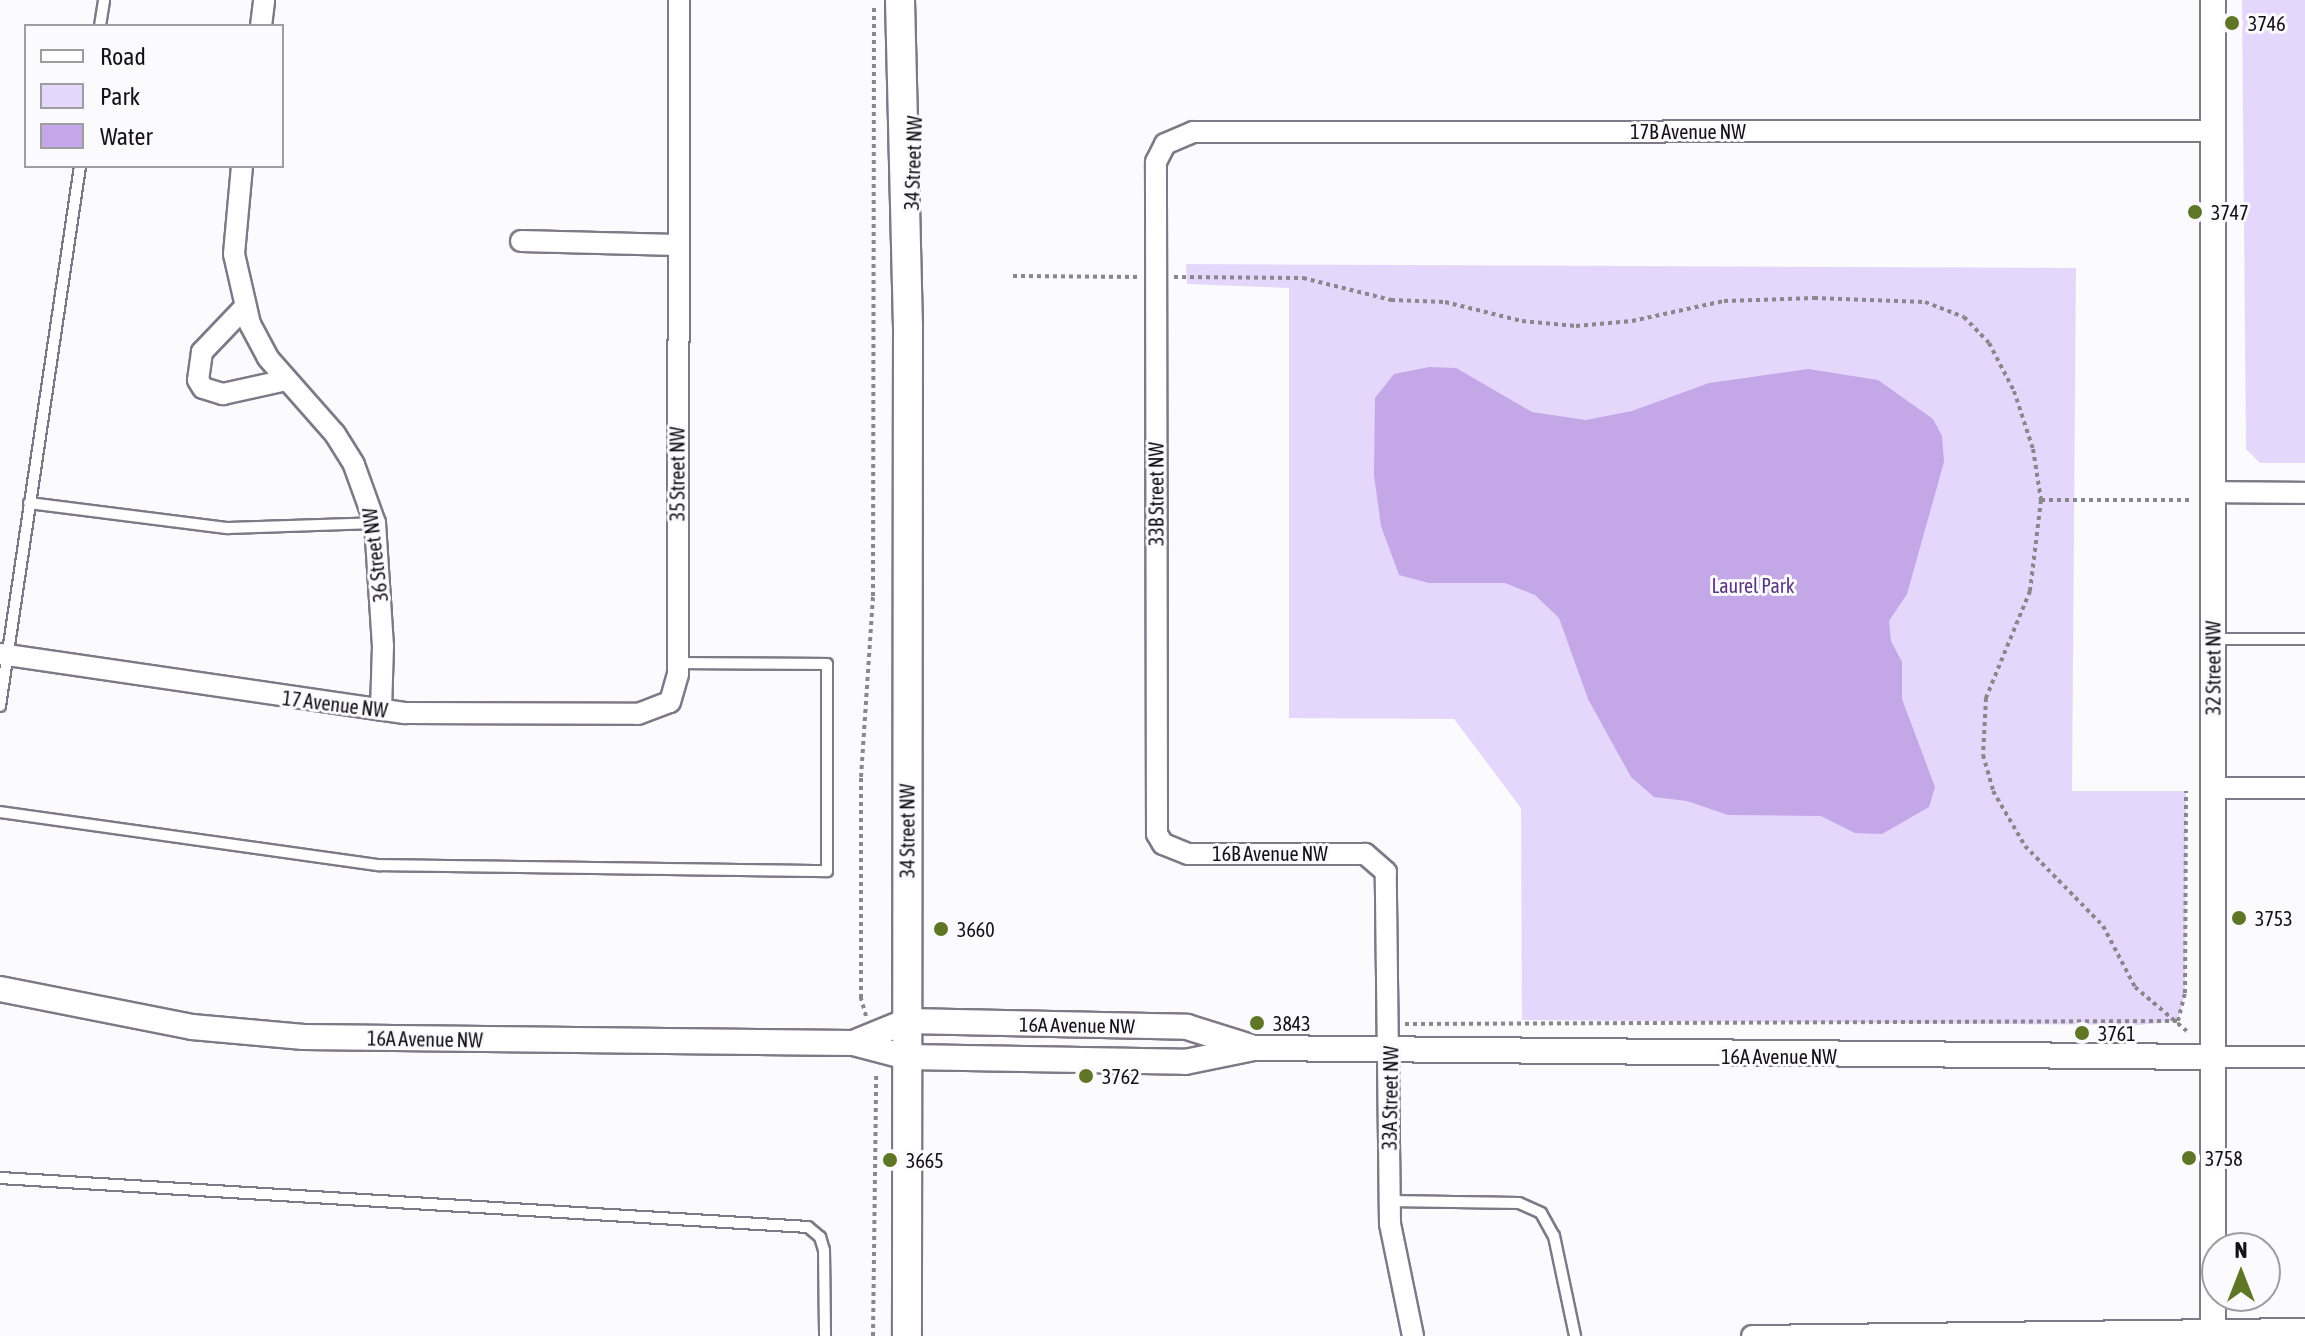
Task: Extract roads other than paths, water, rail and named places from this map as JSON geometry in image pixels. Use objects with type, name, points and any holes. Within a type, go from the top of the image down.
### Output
[{"type":"main road","name":"34 Street NW","points":[[900,0],[908,326],[907,1336]]},
{"type":"main road","name":"34 Street NW","points":[[908,326],[917,0]]},
{"type":"street","points":[[261,24],[264,0]]},
{"type":"street","name":"35 Street NW","points":[[670,702],[677,663],[679,0]]},
{"type":"street","name":"32 Street NW","points":[[2213,0],[2213,1332]]},
{"type":"street","name":"17B Avenue NW","points":[[1165,144],[1193,132],[2215,131]]},
{"type":"street","name":"33B Street NW","points":[[1163,844],[1155,821],[1156,162],[1165,144]]},
{"type":"street","name":"36 Street NW","points":[[242,168],[233,235],[244,308],[258,342],[341,444],[368,495],[375,523],[381,710]]},
{"type":"street","points":[[521,241],[677,245]]},
{"type":"street","points":[[244,308],[202,352],[198,380],[203,388],[223,394],[286,380]]},
{"type":"street","points":[[2212,496],[2305,493]]},
{"type":"street","name":"17 Avenue NW","points":[[4,655],[381,710],[638,714],[670,702]]},
{"type":"street","points":[[2213,788],[2305,788]]},
{"type":"street","name":"16B Avenue NW","points":[[1163,844],[1188,854],[1351,853],[1378,860]]},
{"type":"street","name":"33A Street NW","points":[[1378,860],[1390,886],[1389,1201],[1395,1258],[1413,1336]]},
{"type":"street","name":"16A Avenue NW","points":[[0,989],[178,1024],[304,1037],[853,1043],[907,1057],[1185,1062],[1254,1048],[2305,1057]]},
{"type":"street","name":"16A Avenue NW","points":[[853,1043],[907,1021],[1187,1027],[1254,1048]]},
{"type":"street","points":[[1752,1336],[2305,1329]]},
{"type":"lane","points":[[100,24],[104,0]]},
{"type":"lane","points":[[0,706],[4,655],[80,168]]},
{"type":"lane","points":[[29,503],[228,528],[375,523]]},
{"type":"lane","points":[[2214,639],[2305,639]]},
{"type":"lane","points":[[0,812],[379,865],[827,871],[827,664],[677,663]]},
{"type":"lane","points":[[0,1178],[808,1227],[820,1237],[824,1250],[825,1336]]},
{"type":"lane","points":[[1389,1201],[1519,1203],[1541,1213],[1554,1236],[1575,1336]]},
{"type":"water","points":[[1429,367],[1456,368],[1532,412],[1586,420],[1632,411],[1709,383],[1808,369],[1878,380],[1933,419],[1942,436],[1944,462],[1907,594],[1889,621],[1891,641],[1902,662],[1902,699],[1935,787],[1929,807],[1882,834],[1855,833],[1821,816],[1728,815],[1687,801],[1654,797],[1631,777],[1588,699],[1559,618],[1535,595],[1505,583],[1429,583],[1399,575],[1381,526],[1374,475],[1375,398],[1394,374]]},
{"type":"place","name":"3746","points":[[2232,23]]},
{"type":"place","name":"3747","points":[[2195,212]]},
{"type":"place","name":"3753","points":[[2239,918]]},
{"type":"place","name":"3660","points":[[941,929]]},
{"type":"place","name":"3843","points":[[1257,1023]]},
{"type":"place","name":"3761","points":[[2082,1033]]},
{"type":"place","name":"3762","points":[[1086,1076]]},
{"type":"place","name":"3758","points":[[2189,1158]]},
{"type":"place","name":"3665","points":[[890,1160]]},
{"type":"park label","name":"Laurel Park","points":[[1753,585]]}]
